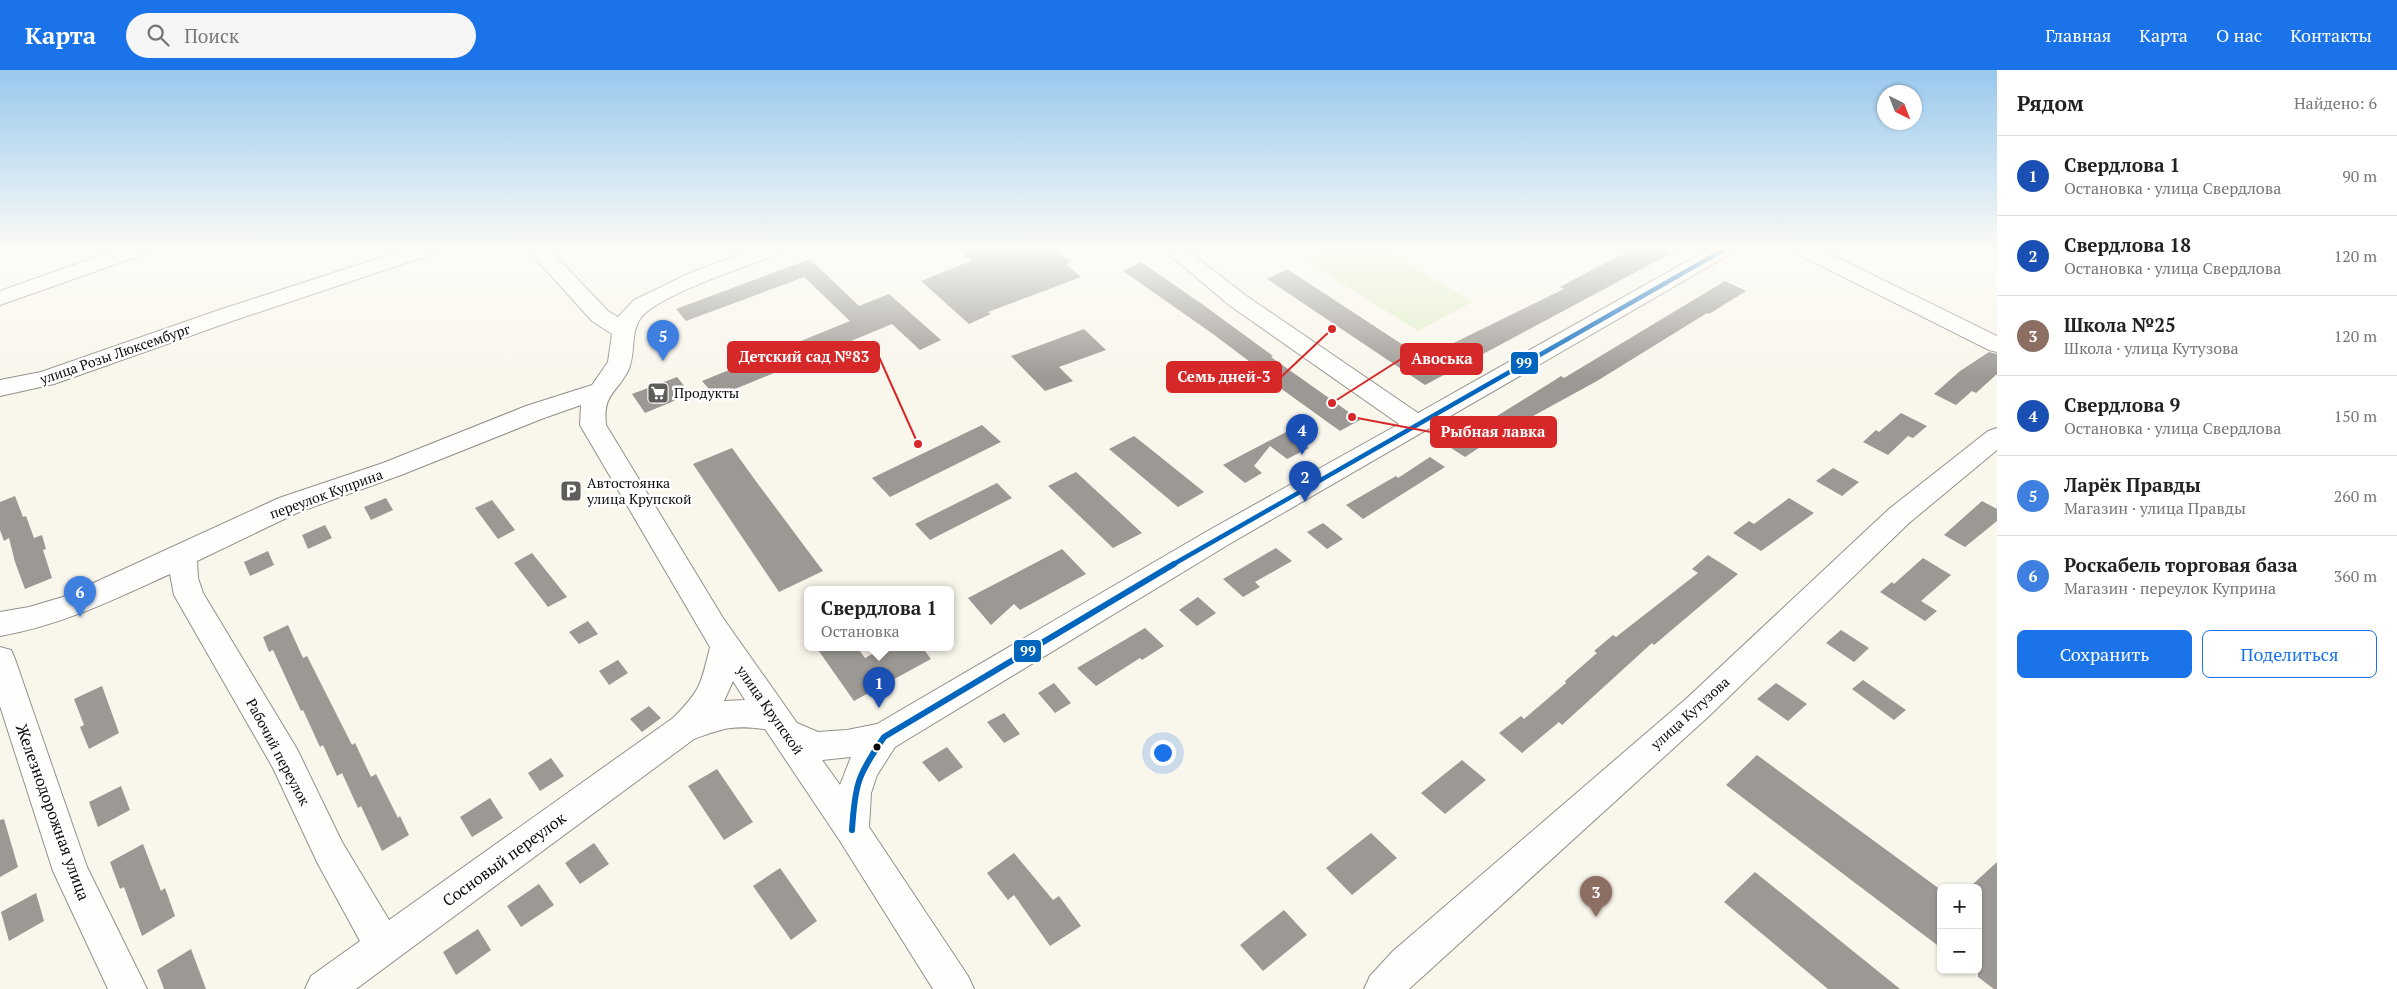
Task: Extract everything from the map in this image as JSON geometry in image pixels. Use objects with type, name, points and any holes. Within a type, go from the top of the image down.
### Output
[{"type":"street","points":[[0,298],[17,292]]},
{"type":"street","name":"улица Розы Люксембург","points":[[0,388],[46,379],[298,292]]},
{"type":"street","points":[[577,292],[600,316],[624,331]]},
{"type":"street","points":[[599,391],[614,373],[620,362],[624,331],[631,314],[645,302],[666,292]]},
{"type":"street","points":[[1227,292],[1418,425]]},
{"type":"street","points":[[780,725],[816,746],[847,744],[884,737],[1221,536],[1650,292]]},
{"type":"street","points":[[1890,292],[1997,345]]},
{"type":"street","name":"улица Крупской","points":[[599,391],[591,409],[593,424],[712,626],[852,830],[956,989]]},
{"type":"street","name":"переулок Куприна","points":[[0,624],[29,619],[72,606],[184,556],[289,505],[392,469],[535,412],[599,391]]},
{"type":"street","name":"улица Кутузова","points":[[1383,989],[1406,964],[1698,707],[1899,516],[1997,437]]},
{"type":"street","name":"Рабочий переулок","points":[[184,556],[184,578],[189,595],[285,759],[330,853],[383,946]]},
{"type":"street","name":"Сосновый переулок","points":[[324,989],[684,728],[704,706],[717,684],[726,646]]},
{"type":"street","name":"Железнодорожная улица","points":[[0,659],[71,871],[128,989]]},
{"type":"street","name":"Сосновый переулок","points":[[684,728],[724,714],[744,713],[780,725]]},
{"type":"street","points":[[852,830],[854,793],[862,769],[884,737]]},
{"type":"green space","points":[[1356,292],[1455,292],[1472,302],[1418,331]]},
{"type":"building","points":[[722,292],[764,292],[686,321],[676,309]]},
{"type":"building","points":[[820,292],[844,292],[859,306],[889,294],[941,340],[920,350],[892,324],[716,397],[702,381],[850,321]]},
{"type":"building","points":[[933,292],[1041,292],[988,312],[991,314],[969,324]]},
{"type":"building","points":[[1153,292],[1184,292],[1273,356],[1271,357],[1360,420],[1340,431],[1276,385],[1278,383]]},
{"type":"building","points":[[1286,292],[1322,292],[1423,358],[1558,292],[1599,292],[1425,385]]},
{"type":"building","points":[[1707,292],[1745,292],[1597,381],[1500,434],[1465,457],[1451,448],[1486,425],[1484,424],[1561,376],[1564,378]]},
{"type":"building","points":[[1084,329],[1106,350],[1059,367],[1073,381],[1045,391],[1011,356]]},
{"type":"building","points":[[1989,352],[1997,354],[1997,374],[1976,393],[1972,391],[1956,405],[1934,394],[1960,371]]},
{"type":"building","points":[[677,377],[691,394],[645,413],[632,394]]},
{"type":"building","points":[[1901,413],[1927,426],[1913,438],[1908,436],[1888,455],[1863,442],[1876,430],[1879,432]]},
{"type":"building","points":[[982,425],[1001,442],[890,497],[872,478]]},
{"type":"building","points":[[1288,431],[1309,448],[1287,459],[1270,446],[1254,466],[1262,473],[1245,483],[1223,465]]},
{"type":"building","points":[[1134,436],[1204,492],[1178,507],[1109,449]]},
{"type":"building","points":[[732,448],[823,571],[779,592],[693,464]]},
{"type":"building","points":[[1430,457],[1445,467],[1363,519],[1346,505],[1396,476],[1398,478]]},
{"type":"building","points":[[1833,468],[1859,482],[1842,496],[1816,481]]},
{"type":"building","points":[[1076,472],[1142,533],[1113,548],[1048,486]]},
{"type":"building","points":[[997,483],[1012,498],[930,540],[915,524]]},
{"type":"building","points":[[15,496],[23,517],[26,516],[34,538],[42,535],[46,549],[43,550],[52,578],[25,589],[9,538],[4,541],[0,530],[0,502]]},
{"type":"building","points":[[386,498],[393,510],[371,520],[364,507]]},
{"type":"building","points":[[1789,498],[1814,513],[1761,551],[1733,533],[1749,521],[1754,524]]},
{"type":"building","points":[[492,500],[515,530],[498,539],[475,508]]},
{"type":"building","points":[[1982,501],[1997,509],[1997,521],[1965,547],[1944,535]]},
{"type":"building","points":[[1323,523],[1343,539],[1327,549],[1307,532]]},
{"type":"building","points":[[325,525],[332,538],[308,549],[302,535]]},
{"type":"building","points":[[1276,548],[1292,561],[1255,582],[1260,587],[1243,597],[1223,579]]},
{"type":"building","points":[[1062,549],[1086,574],[1020,610],[1014,604],[991,625],[968,598]]},
{"type":"building","points":[[268,551],[274,565],[250,576],[244,562]]},
{"type":"building","points":[[532,553],[567,597],[548,607],[514,563]]},
{"type":"building","points":[[1708,555],[1738,574],[1654,645],[1652,643],[1562,725],[1559,722],[1522,753],[1499,733],[1521,716],[1524,719],[1566,683],[1565,681],[1597,653],[1594,651],[1613,635],[1616,637],[1698,573],[1692,569]]},
{"type":"building","points":[[1923,558],[1951,575],[1921,601],[1937,611],[1925,621],[1880,592],[1892,582],[1894,584]]},
{"type":"building","points":[[1198,597],[1216,613],[1197,626],[1179,610]]},
{"type":"building","points":[[588,621],[598,634],[579,644],[569,632]]},
{"type":"building","points":[[288,625],[303,658],[307,656],[352,745],[355,743],[371,777],[376,774],[398,818],[400,816],[409,835],[382,851],[361,806],[358,808],[342,773],[337,776],[323,745],[320,747],[273,650],[269,652],[263,637]]},
{"type":"building","points":[[1145,628],[1164,646],[1142,660],[1140,658],[1096,686],[1077,668]]},
{"type":"building","points":[[1841,630],[1869,648],[1854,662],[1826,643]]},
{"type":"building","points":[[819,651],[860,651],[865,658],[878,651],[925,651],[931,659],[854,701]]},
{"type":"building","points":[[618,660],[628,673],[609,685],[599,671]]},
{"type":"building","points":[[1863,680],[1906,710],[1894,720],[1852,689]]},
{"type":"building","points":[[1054,683],[1071,703],[1055,713],[1038,693]]},
{"type":"building","points":[[1776,683],[1807,704],[1788,721],[1757,699]]},
{"type":"building","points":[[102,686],[119,733],[89,749],[80,727],[84,725],[74,699]]},
{"type":"building","points":[[649,706],[661,718],[642,732],[630,719]]},
{"type":"building","points":[[1004,713],[1020,734],[1004,743],[987,722]]},
{"type":"building","points":[[947,747],[963,767],[939,782],[922,762]]},
{"type":"building","points":[[1757,755],[1937,887],[1937,945],[1726,785]]},
{"type":"building","points":[[551,758],[564,776],[540,791],[528,773]]},
{"type":"building","points":[[1462,760],[1486,780],[1445,814],[1421,793]]},
{"type":"building","points":[[717,769],[753,822],[724,840],[688,786]]},
{"type":"building","points":[[121,786],[130,810],[98,827],[89,802]]},
{"type":"building","points":[[490,798],[503,818],[472,837],[460,817]]},
{"type":"building","points":[[4,819],[18,867],[0,877],[0,820]]},
{"type":"building","points":[[1371,833],[1397,858],[1352,895],[1326,868]]},
{"type":"building","points":[[594,843],[609,864],[580,884],[565,863]]},
{"type":"building","points":[[143,844],[161,891],[165,888],[175,916],[142,936],[124,887],[120,889],[110,862]]},
{"type":"building","points":[[1014,853],[1053,900],[1059,896],[1081,926],[1050,946],[1014,895],[1008,900],[987,873]]},
{"type":"building","points":[[1997,862],[1997,989],[1994,989],[1978,977],[1978,974],[1982,974],[1982,884],[1973,884]]},
{"type":"building","points":[[780,868],[817,921],[791,940],[753,886]]},
{"type":"building","points":[[1755,872],[1900,989],[1828,989],[1724,902]]},
{"type":"building","points":[[539,884],[554,905],[521,927],[507,906]]},
{"type":"building","points":[[36,893],[44,921],[9,941],[1,912]]},
{"type":"building","points":[[1284,910],[1307,935],[1263,971],[1240,945]]},
{"type":"building","points":[[478,929],[491,950],[456,975],[443,952]]},
{"type":"building","points":[[191,949],[206,989],[164,989],[157,970]]},
{"type":"transit line","name":"99","points":[[852,830],[854,793],[862,769],[884,737],[1221,536],[1650,292]]},
{"type":"place","name":"Семь дней-3","points":[[1332,329]]},
{"type":"place","name":"Ларёк Правды","points":[[663,361]]},
{"type":"place","name":"Продукты","points":[[658,393]]},
{"type":"place","name":"Авоська","points":[[1332,403]]},
{"type":"place","name":"Рыбная лавка","points":[[1352,417]]},
{"type":"place","name":"Детский сад №83","points":[[918,444]]},
{"type":"place","name":"Свердлова 9","points":[[1302,455]]},
{"type":"place","name":"Автостоянка улица Крупской","points":[[571,491]]},
{"type":"place","name":"Свердлова 18","points":[[1305,502]]},
{"type":"place","name":"Роскабель торговая база","points":[[80,617]]},
{"type":"place","name":"Свердлова 1","points":[[879,708]]},
{"type":"place","name":"Школа №25","points":[[1596,917]]}]
